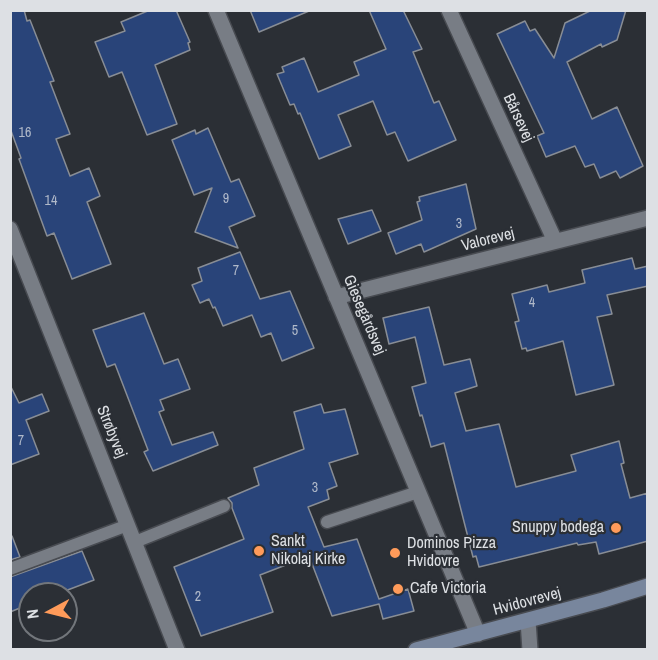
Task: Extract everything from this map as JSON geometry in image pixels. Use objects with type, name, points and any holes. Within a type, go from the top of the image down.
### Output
[{"type":"street","name":"Giesegårdsvej","points":[[216,10],[478,634]]},
{"type":"street","name":"Bårsevej","points":[[449,10],[555,242]]},
{"type":"street","name":"Valorevej","points":[[336,297],[648,218]]},
{"type":"street","name":"Strøbyvej","points":[[10,229],[177,650]]},
{"type":"street","name":"Hvidovrevej","points":[[416,650],[528,621],[648,586]]},
{"type":"street","points":[[528,621],[530,650]]},
{"type":"lane","points":[[327,522],[418,492]]},
{"type":"lane","points":[[135,542],[224,506]]},
{"type":"lane","points":[[10,569],[128,525]]},
{"type":"building","points":[[10,10],[24,10],[54,81],[50,82],[70,134],[56,139],[70,176],[89,168],[100,196],[87,202],[111,264],[72,279],[54,233],[47,236],[10,128]]},
{"type":"building","points":[[150,10],[176,10],[190,42],[188,43],[190,50],[155,65],[177,124],[147,135],[122,72],[109,77],[95,42],[125,31],[121,22]]},
{"type":"building","points":[[250,10],[309,10],[309,11],[259,32]]},
{"type":"building","points":[[369,10],[403,10],[422,49],[413,52],[434,103],[439,101],[456,140],[408,161],[395,132],[387,135],[373,101],[338,115],[351,146],[319,159],[300,113],[298,114],[294,104],[290,105],[277,74],[284,72],[282,67],[304,58],[318,92],[359,75],[354,62],[386,49]]},
{"type":"building","points":[[592,10],[626,10],[617,40],[602,47],[601,44],[567,62],[592,119],[617,107],[643,166],[620,178],[616,171],[600,178],[594,164],[585,167],[575,146],[546,157],[537,136],[544,133],[497,34],[525,21],[530,31],[535,29],[554,58],[565,23]]},
{"type":"building","points":[[208,128],[231,182],[239,179],[255,216],[229,227],[238,248],[195,232],[212,188],[194,195],[172,140],[195,130],[196,134]]},
{"type":"building","points":[[466,184],[476,229],[424,252],[421,244],[396,254],[388,233],[422,220],[417,202],[420,201],[419,197]]},
{"type":"building","points":[[372,210],[381,231],[348,244],[338,219]]},
{"type":"building","points":[[240,252],[260,299],[290,291],[314,348],[282,361],[271,333],[261,337],[252,315],[223,326],[209,299],[200,303],[192,285],[202,281],[198,268]]},
{"type":"building","points":[[632,258],[635,269],[648,266],[648,286],[607,295],[612,314],[597,317],[614,385],[576,395],[563,341],[527,351],[526,348],[522,349],[515,322],[519,321],[512,294],[547,285],[549,292],[585,283],[582,270]]},
{"type":"building","points":[[429,307],[444,365],[470,359],[477,386],[455,393],[466,431],[499,424],[516,487],[576,471],[571,455],[619,441],[624,463],[621,464],[630,498],[648,493],[648,541],[599,554],[596,542],[578,545],[577,543],[479,567],[476,556],[473,557],[444,443],[431,447],[422,415],[420,416],[412,387],[426,383],[415,337],[389,344],[383,318]]},
{"type":"building","points":[[144,313],[164,364],[178,359],[190,389],[160,400],[164,410],[159,412],[172,445],[213,432],[218,445],[153,471],[144,452],[148,450],[115,364],[107,367],[93,330]]},
{"type":"building","points":[[10,385],[19,403],[42,394],[49,411],[26,420],[39,454],[10,465]]},
{"type":"building","points":[[321,404],[324,413],[345,409],[358,454],[329,463],[337,486],[327,490],[329,499],[308,507],[324,547],[357,539],[379,599],[408,589],[414,611],[383,619],[379,604],[332,616],[309,556],[260,575],[273,612],[201,636],[174,567],[244,539],[232,503],[228,498],[259,485],[254,468],[304,449],[294,412]]},
{"type":"building","points":[[12,536],[20,557],[10,560],[10,537]]},
{"type":"building","points":[[82,551],[94,580],[78,586],[78,582],[18,582],[18,609],[10,612],[10,577]]},
{"type":"place","name":"Snuppy bodega","points":[[616,528]]},
{"type":"place","name":"Sankt Nikolaj Kirke","points":[[259,551]]},
{"type":"place","name":"Dominos Pizza Hvidovre","points":[[395,553]]},
{"type":"place","name":"Cafe Victoria","points":[[398,589]]}]
